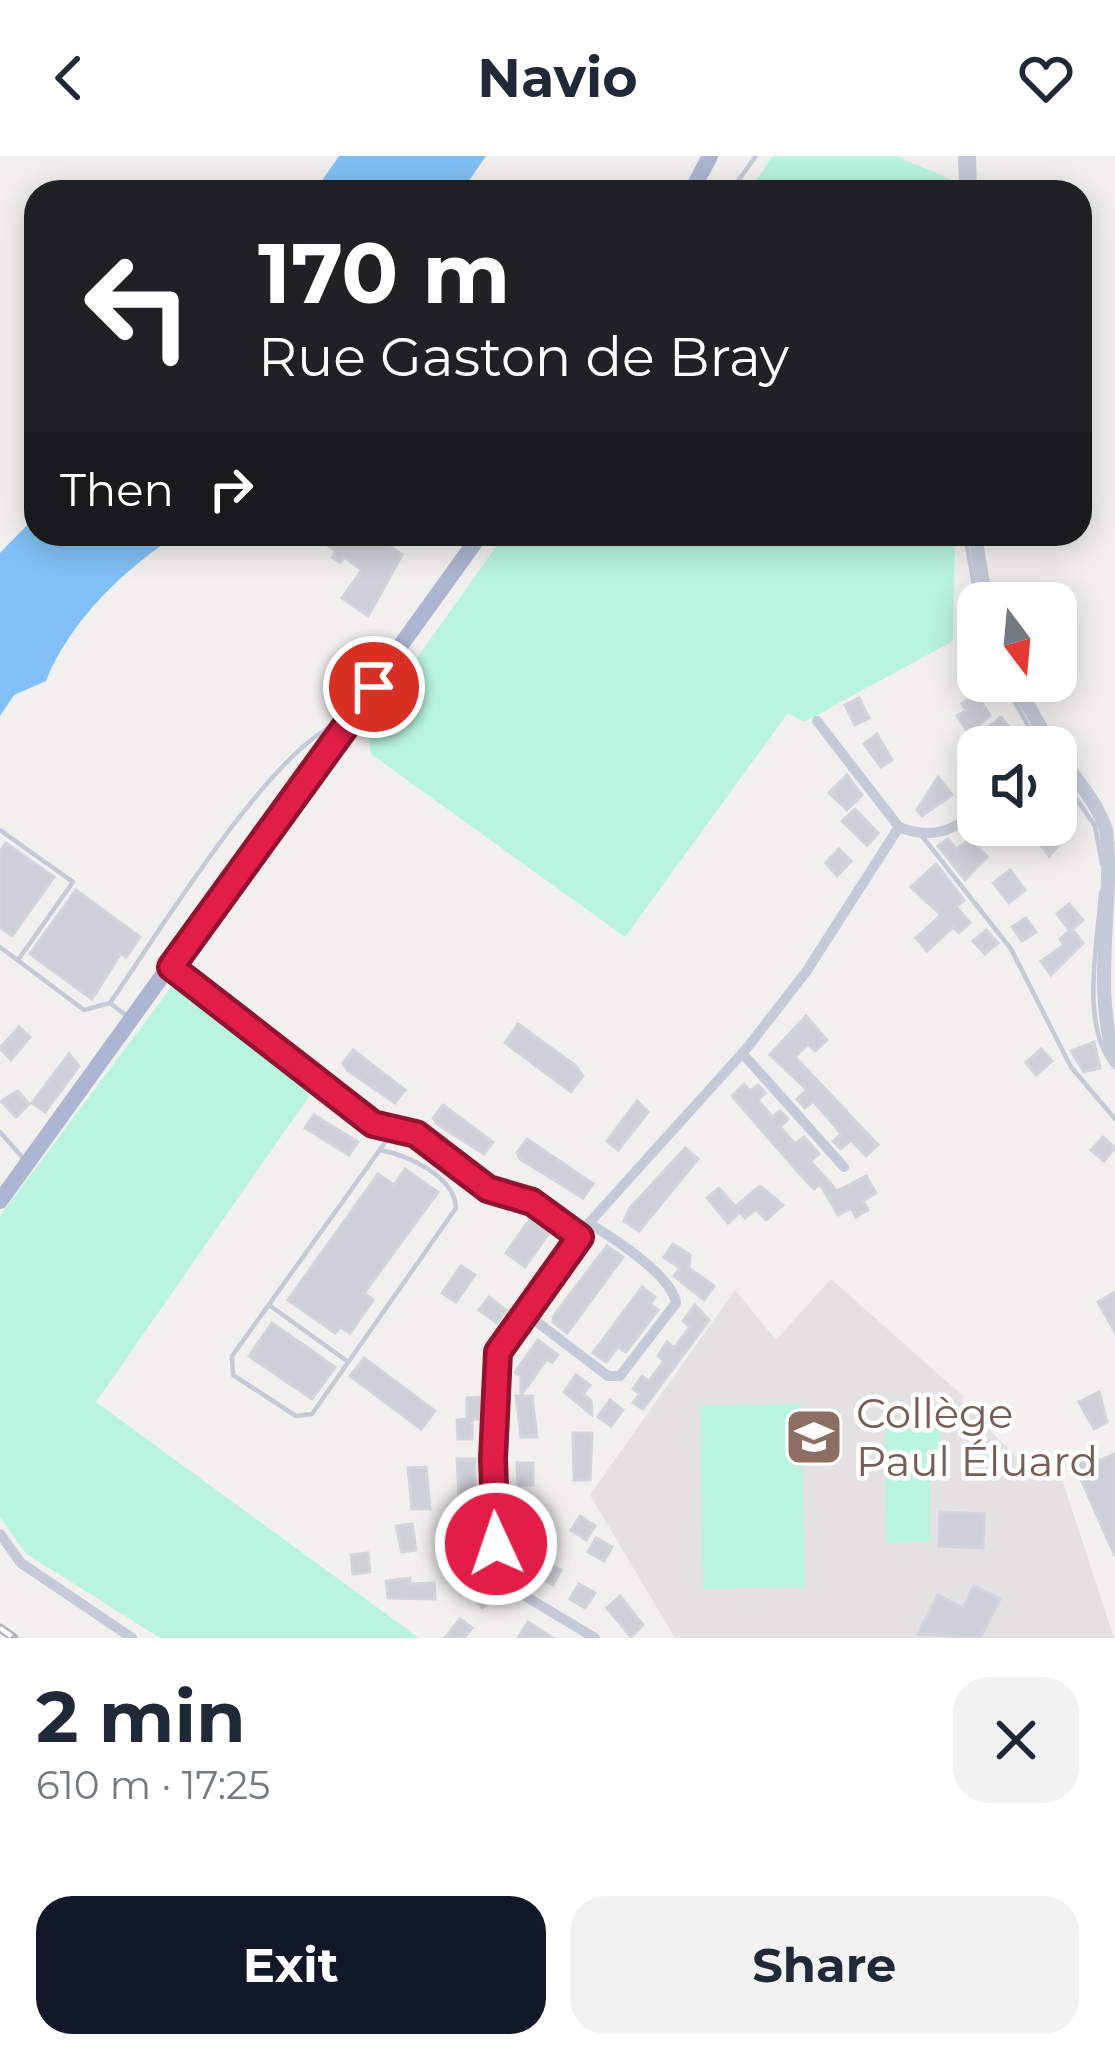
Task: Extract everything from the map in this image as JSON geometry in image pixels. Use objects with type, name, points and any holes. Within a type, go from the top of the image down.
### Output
[{"type":"main road","points":[[0,1201],[473,546]]},
{"type":"street","points":[[973,546],[981,582]]},
{"type":"street","points":[[817,721],[898,826],[922,836],[957,827]]},
{"type":"street","points":[[1077,784],[1097,808],[1110,844],[1104,984],[1115,1064]]},
{"type":"street","points":[[596,1638],[524,1596],[506,1577],[498,1557],[494,1368],[498,1352],[589,1223],[742,1053],[806,972],[898,826]]},
{"type":"street","points":[[171,967],[373,1124],[416,1134],[488,1189],[532,1202],[580,1237]]},
{"type":"street","points":[[742,1053],[844,1167]]},
{"type":"street","points":[[525,1313],[608,1376],[620,1376],[676,1303],[674,1292],[638,1254],[589,1223]]},
{"type":"street","points":[[0,1534],[21,1563],[132,1638]]},
{"type":"lane","points":[[971,546],[973,582]]},
{"type":"lane","points":[[0,946],[84,1010],[110,1003],[278,768],[307,740],[334,724],[348,724]]},
{"type":"lane","points":[[0,830],[73,882],[17,960]]},
{"type":"lane","points":[[922,836],[1011,949],[1071,1067],[1115,1119]]},
{"type":"lane","points":[[110,1003],[133,1019]]},
{"type":"lane","points":[[380,1150],[407,1155],[451,1189],[456,1208],[348,1362],[306,1416],[296,1416],[233,1375],[232,1356],[394,1130]]},
{"type":"lane","points":[[0,1132],[28,1163]]},
{"type":"lane","points":[[269,1305],[348,1362]]},
{"type":"shaded area","name":"Collège Paul Éluard","points":[[831,1279],[964,1397],[961,1401],[1040,1481],[1060,1473],[1114,1638],[675,1638],[590,1495],[735,1290],[776,1340]]},
{"type":"green space","points":[[773,156],[897,156],[951,180],[756,180]]},
{"type":"green space","points":[[496,546],[955,546],[953,641],[804,722],[788,713],[625,937],[371,754],[367,728]]},
{"type":"green space","points":[[172,986],[312,1092],[96,1402],[419,1638],[160,1638],[25,1553],[0,1517],[0,1216]]},
{"type":"green space","points":[[801,1404],[805,1587],[703,1589],[700,1406]]},
{"type":"green space","points":[[885,1428],[941,1428],[941,1462],[930,1463],[930,1541],[887,1543]]},
{"type":"water","points":[[339,156],[486,156],[469,180],[322,180]]},
{"type":"water","points":[[24,528],[24,546],[161,546],[100,598],[69,638],[46,681],[14,695],[0,716],[0,553]]},
{"type":"building","points":[[329,546],[390,546],[402,555],[368,616],[342,598],[362,570],[344,557],[340,562],[332,557],[336,551]]},
{"type":"building","points":[[859,698],[869,718],[855,725],[845,705]]},
{"type":"building","points":[[982,702],[990,716],[978,726],[964,726],[957,716],[966,710],[962,704]]},
{"type":"building","points":[[877,734],[892,760],[881,767],[864,744]]},
{"type":"building","points":[[847,775],[862,795],[847,810],[829,793]]},
{"type":"building","points":[[938,777],[952,795],[922,816],[917,810]]},
{"type":"building","points":[[855,809],[878,833],[867,845],[842,821]]},
{"type":"building","points":[[948,839],[956,849],[977,846],[987,857],[965,880],[938,846]]},
{"type":"building","points":[[6,843],[54,877],[12,936],[0,927],[0,851]]},
{"type":"building","points":[[839,849],[851,861],[837,876],[826,863]]},
{"type":"building","points":[[936,864],[964,900],[956,907],[970,923],[959,933],[953,927],[927,951],[916,938],[941,915],[911,887]]},
{"type":"building","points":[[1010,870],[1025,890],[1009,903],[993,883]]},
{"type":"building","points":[[76,890],[140,937],[126,957],[121,953],[92,999],[30,954]]},
{"type":"building","points":[[1069,904],[1083,920],[1070,931],[1057,914]]},
{"type":"building","points":[[1026,918],[1036,932],[1022,941],[1012,927]]},
{"type":"building","points":[[1072,929],[1083,943],[1051,975],[1041,961],[1064,945],[1060,939]]},
{"type":"building","points":[[986,930],[998,943],[985,954],[973,941]]},
{"type":"building","points":[[806,1016],[827,1040],[815,1051],[808,1044],[795,1057],[878,1145],[866,1156],[851,1140],[841,1149],[833,1141],[841,1134],[813,1101],[805,1108],[797,1099],[807,1090],[770,1055]]},
{"type":"building","points":[[518,1024],[575,1065],[583,1076],[571,1092],[505,1043]]},
{"type":"building","points":[[19,1027],[30,1037],[11,1060],[0,1048]]},
{"type":"building","points":[[1094,1042],[1100,1068],[1084,1072],[1071,1051]]},
{"type":"building","points":[[1041,1049],[1052,1061],[1036,1075],[1026,1063]]},
{"type":"building","points":[[353,1050],[405,1090],[395,1103],[347,1070],[343,1063]]},
{"type":"building","points":[[69,1054],[79,1066],[45,1112],[32,1103]]},
{"type":"building","points":[[744,1084],[750,1091],[758,1085],[765,1093],[758,1100],[772,1117],[780,1111],[788,1119],[780,1127],[795,1144],[804,1137],[819,1154],[810,1161],[837,1191],[866,1176],[876,1193],[863,1201],[868,1210],[856,1217],[851,1208],[838,1215],[820,1184],[814,1189],[806,1181],[732,1096]]},
{"type":"building","points":[[18,1091],[29,1104],[16,1117],[1,1101]]},
{"type":"building","points":[[637,1101],[648,1112],[618,1150],[607,1141]]},
{"type":"building","points":[[443,1105],[493,1142],[484,1154],[437,1124],[433,1118]]},
{"type":"building","points":[[314,1115],[358,1142],[349,1155],[305,1128]]},
{"type":"building","points":[[1103,1137],[1115,1148],[1104,1161],[1091,1150]]},
{"type":"building","points":[[527,1139],[593,1184],[583,1198],[520,1159],[517,1153]]},
{"type":"building","points":[[685,1148],[698,1159],[639,1231],[624,1221],[630,1208]]},
{"type":"building","points":[[405,1169],[438,1192],[364,1293],[373,1300],[350,1333],[340,1327],[335,1333],[288,1300],[378,1174],[394,1185]]},
{"type":"building","points":[[760,1186],[783,1205],[766,1220],[756,1209],[745,1218],[735,1207]]},
{"type":"building","points":[[719,1188],[740,1212],[728,1223],[707,1198]]},
{"type":"building","points":[[533,1215],[552,1229],[525,1267],[506,1253]]},
{"type":"building","points":[[673,1244],[690,1255],[689,1268],[714,1286],[704,1300],[674,1276],[680,1268],[664,1257]]},
{"type":"building","points":[[607,1246],[623,1257],[567,1333],[553,1322],[554,1315]]},
{"type":"building","points":[[461,1266],[475,1275],[456,1302],[442,1293]]},
{"type":"building","points":[[642,1287],[655,1297],[650,1304],[658,1310],[626,1352],[618,1347],[606,1362],[593,1353]]},
{"type":"building","points":[[1115,1292],[1115,1332],[1098,1302]]},
{"type":"building","points":[[489,1297],[506,1310],[497,1323],[479,1310]]},
{"type":"building","points":[[695,1305],[709,1320],[643,1409],[633,1403],[640,1394],[633,1389],[642,1376],[649,1381],[664,1361],[658,1356],[667,1342],[674,1348],[690,1327],[683,1321]]},
{"type":"building","points":[[272,1323],[335,1367],[312,1399],[249,1356]]},
{"type":"building","points":[[538,1340],[558,1355],[552,1362],[547,1359],[521,1395],[521,1376],[515,1372]]},
{"type":"building","points":[[364,1358],[435,1411],[421,1429],[350,1376]]},
{"type":"building","points":[[576,1375],[590,1385],[583,1394],[591,1400],[592,1415],[564,1392]]},
{"type":"building","points":[[1099,1392],[1107,1422],[1094,1429],[1079,1402]]},
{"type":"building","points":[[516,1396],[532,1396],[537,1437],[521,1437]]},
{"type":"building","points":[[483,1397],[483,1419],[472,1419],[472,1439],[458,1439],[457,1420],[467,1419],[467,1398]]},
{"type":"building","points":[[610,1400],[623,1410],[611,1426],[598,1417]]},
{"type":"building","points":[[573,1433],[592,1433],[590,1480],[574,1480]]},
{"type":"building","points":[[1115,1454],[1115,1556],[1076,1461],[1088,1456],[1094,1463]]},
{"type":"building","points":[[457,1459],[475,1459],[474,1517],[460,1518]]},
{"type":"building","points":[[517,1463],[533,1463],[533,1485],[518,1485]]},
{"type":"building","points":[[426,1467],[430,1509],[412,1509],[408,1468]]},
{"type":"building","points":[[517,1506],[534,1506],[535,1550],[519,1551]]},
{"type":"building","points":[[940,1512],[984,1514],[983,1548],[939,1546]]},
{"type":"building","points":[[580,1516],[595,1526],[586,1540],[571,1530]]},
{"type":"building","points":[[412,1524],[416,1550],[402,1552],[396,1526]]},
{"type":"building","points":[[596,1538],[612,1547],[604,1561],[588,1552]]},
{"type":"building","points":[[368,1553],[370,1572],[353,1574],[351,1555]]},
{"type":"building","points":[[546,1562],[561,1570],[553,1585],[538,1576]]},
{"type":"building","points":[[472,1566],[496,1598],[482,1608],[458,1575]]},
{"type":"building","points":[[410,1578],[410,1584],[434,1583],[435,1599],[388,1598],[386,1581]]},
{"type":"building","points":[[579,1584],[595,1593],[585,1608],[570,1599]]},
{"type":"building","points":[[974,1586],[1000,1599],[980,1638],[918,1634],[938,1595],[963,1608]]},
{"type":"building","points":[[620,1596],[643,1625],[631,1637],[607,1608]]},
{"type":"building","points":[[460,1619],[472,1628],[464,1638],[445,1638]]},
{"type":"building","points":[[528,1622],[553,1638],[518,1638]]},
{"type":"railway","points":[[0,1628],[14,1638]]},
{"type":"place","name":"Collège Paul Éluard","points":[[814,1437]]},
{"type":"route","points":[[374,687],[171,967],[373,1124],[416,1134],[488,1189],[532,1202],[580,1237],[498,1352],[493,1459],[496,1544]]}]
